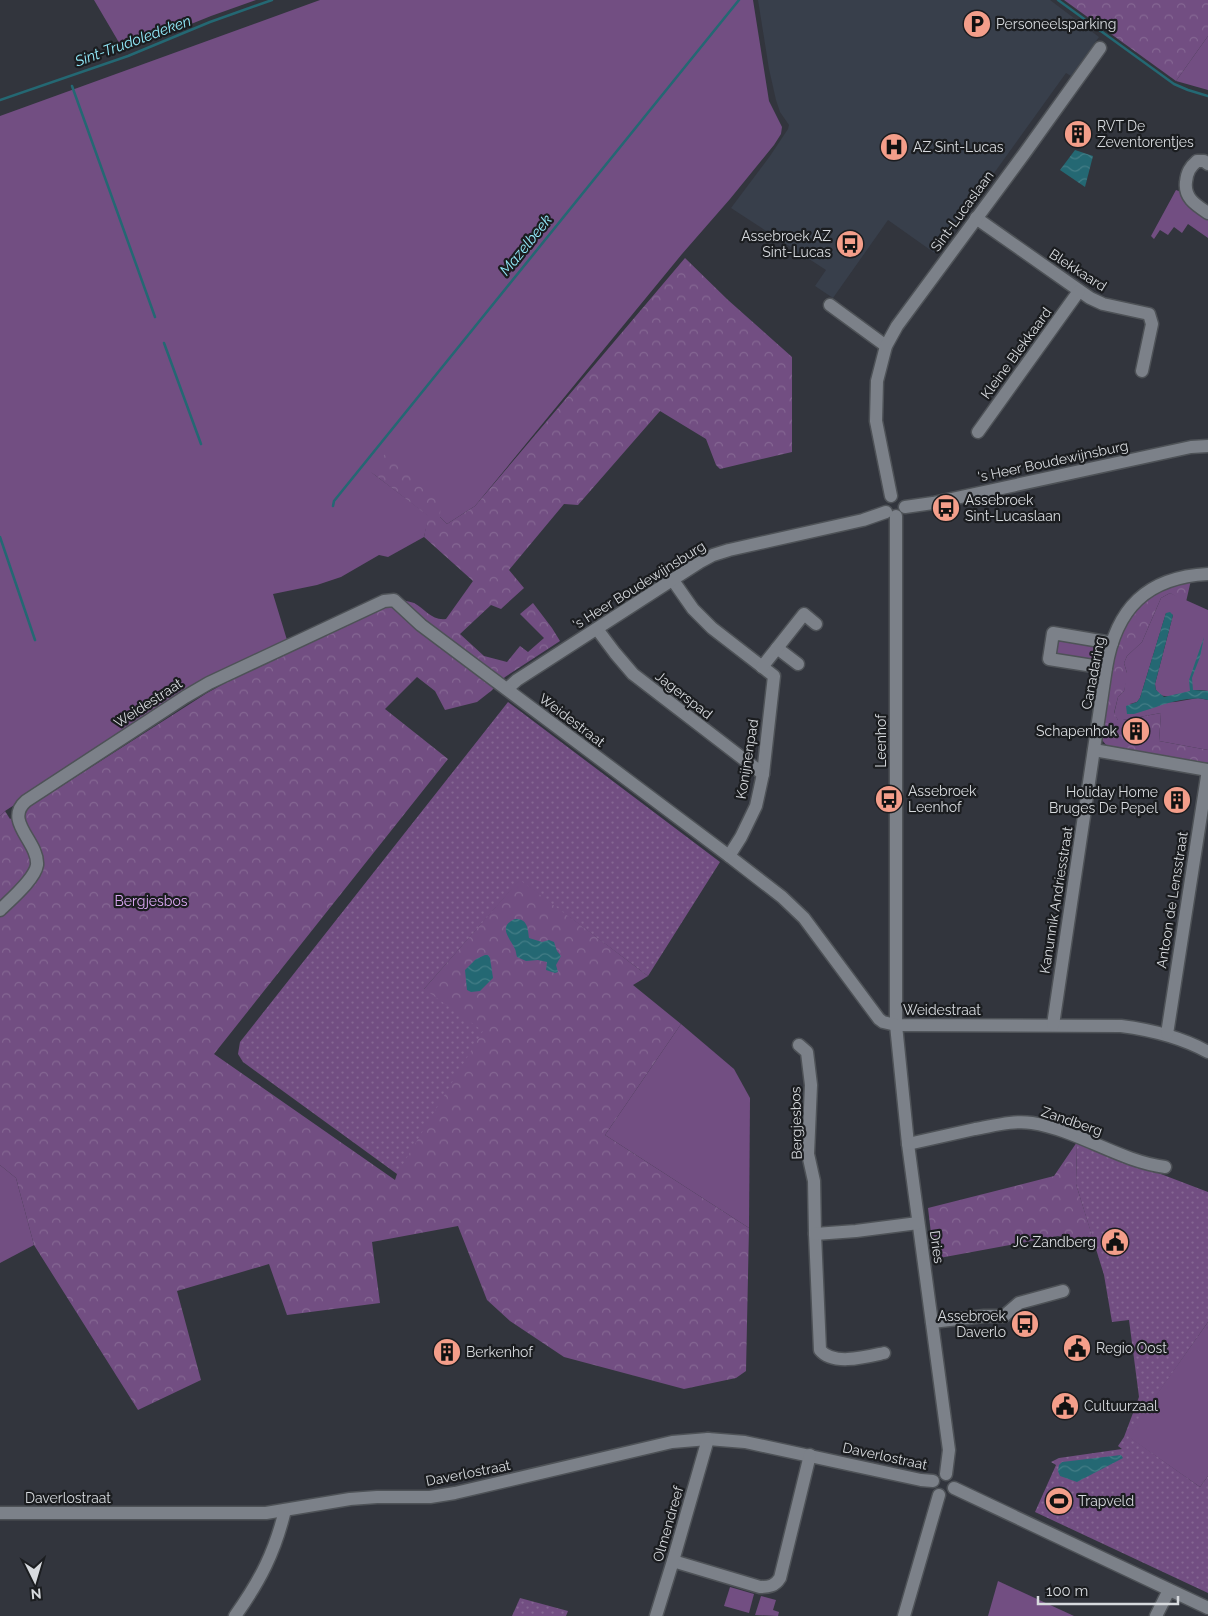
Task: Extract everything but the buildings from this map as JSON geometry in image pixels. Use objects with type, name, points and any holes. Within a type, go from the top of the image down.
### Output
[{"type":"street","name":"Sint-Lucaslaan","points":[[895,512],[884,504],[891,496],[876,421],[877,381],[886,346],[897,326],[1100,48]]},
{"type":"street","points":[[1208,164],[1204,161],[1197,161],[1191,166],[1187,172],[1185,190],[1189,198],[1208,213]]},
{"type":"street","name":"Blekkaard","points":[[976,218],[1090,298],[1103,304],[1149,314],[1152,324],[1142,370]]},
{"type":"street","name":"Kleine Blekkaard","points":[[978,432],[1079,291]]},
{"type":"street","points":[[830,305],[886,346]]},
{"type":"street","name":"'s Heer Boudewijnsburg","points":[[506,689],[672,579],[713,555],[933,502],[1191,447],[1208,446]]},
{"type":"street","points":[[891,496],[900,497],[904,503],[895,512]]},
{"type":"street","name":"Leenhof","points":[[895,512],[896,1025]]},
{"type":"street","name":"Canadaring","points":[[1094,750],[1106,668],[1112,642],[1128,611],[1147,592],[1158,585],[1174,578],[1192,574],[1208,574]]},
{"type":"street","name":"Konijnenpad","points":[[672,579],[693,609],[712,628],[774,676],[763,774],[756,806],[741,838],[729,856]]},
{"type":"street","name":"Weidestraat","points":[[0,910],[33,875],[36,865],[36,855],[18,815],[19,807],[26,801],[209,683],[384,601],[394,600],[421,625],[782,897],[804,918],[878,1019],[883,1022],[896,1025],[1121,1026],[1166,1034],[1196,1045],[1208,1052]]},
{"type":"street","points":[[762,668],[804,614],[816,624]]},
{"type":"street","name":"Jagerspad","points":[[597,629],[634,674],[763,774]]},
{"type":"street","points":[[1106,668],[1049,659],[1053,633],[1112,642]]},
{"type":"street","points":[[777,648],[798,664]]},
{"type":"street","points":[[1094,750],[1208,770]]},
{"type":"street","name":"Kanunnik Andriesstraat","points":[[1053,1025],[1094,750]]},
{"type":"street","name":"Antoon de Lensstraat","points":[[1166,1034],[1208,770]]},
{"type":"street","name":"Dries","points":[[896,1025],[908,1144],[949,1450],[946,1474]]},
{"type":"street","name":"Bergjesbos","points":[[799,1045],[807,1052],[811,1085],[808,1154],[814,1181],[820,1350],[824,1355],[838,1359],[865,1358],[884,1353]]},
{"type":"street","name":"Zandberg","points":[[908,1144],[996,1125],[1031,1122],[1078,1137],[1147,1164],[1165,1167]]},
{"type":"street","points":[[815,1234],[856,1232],[918,1223]]},
{"type":"street","points":[[932,1322],[984,1316],[1004,1316],[1019,1303],[1063,1291]]},
{"type":"street","name":"Daverlostraat","points":[[0,1513],[266,1513],[350,1499],[430,1497],[672,1442],[708,1439],[745,1442],[933,1481]]},
{"type":"street","name":"Olmendreef","points":[[656,1616],[708,1439]]},
{"type":"street","points":[[673,1561],[760,1586],[772,1586],[780,1578],[810,1456]]},
{"type":"street","points":[[946,1474],[952,1477],[954,1488],[946,1495],[940,1495],[934,1489],[933,1481],[938,1475],[946,1474]]},
{"type":"street","points":[[954,1488],[1208,1608]]},
{"type":"street","points":[[904,1616],[940,1495]]},
{"type":"street","points":[[234,1616],[260,1578],[272,1555],[285,1510]]},
{"type":"street","points":[[1156,1616],[1169,1590]]},
{"type":"shaded area","name":"AZ Sint-Lucas","points":[[758,0],[1050,0],[1099,37],[1071,76],[1066,73],[936,254],[888,220],[833,298],[815,286],[826,270],[731,208],[770,156],[789,125],[780,112],[776,100]]},
{"type":"green space","points":[[94,0],[256,0],[124,51]]},
{"type":"green space","points":[[320,0],[753,0],[769,101],[782,127],[781,134],[730,199],[682,254],[475,506],[447,524],[440,517],[371,472],[429,516],[424,537],[388,557],[379,555],[341,577],[317,585],[273,594],[287,640],[207,680],[0,816],[0,116]]},
{"type":"green space","points":[[1064,0],[1208,0],[1208,36],[1176,81]]},
{"type":"green space","points":[[1208,36],[1208,90],[1176,81]]},
{"type":"green space","points":[[1176,190],[1184,193],[1208,216],[1208,238],[1188,224],[1182,233],[1174,227],[1168,235],[1160,230],[1154,239],[1151,236]]},
{"type":"green space","name":"Bergjesbos","points":[[685,258],[728,300],[792,357],[792,452],[720,469],[716,465],[706,439],[660,411],[578,505],[564,504],[509,570],[524,588],[501,609],[491,605],[460,634],[484,656],[507,662],[520,646],[528,652],[544,638],[520,614],[533,603],[560,641],[505,677],[477,702],[445,710],[435,691],[417,677],[385,709],[448,759],[214,1054],[395,1180],[424,989],[520,879],[648,976],[633,985],[681,1024],[605,1135],[749,1228],[746,1371],[736,1378],[684,1389],[564,1357],[510,1321],[487,1300],[458,1226],[372,1242],[380,1303],[287,1315],[269,1264],[177,1291],[201,1380],[138,1410],[34,1245],[16,1178],[0,1165],[0,916],[6,910],[0,903],[0,816],[5,811],[10,819],[207,693],[249,670],[402,600],[414,603],[437,618],[446,619],[473,581],[424,537],[428,516],[371,472],[385,454],[441,496],[440,517],[447,524],[475,506]]},
{"type":"green space","points":[[1191,580],[1186,602],[1170,593],[1161,598],[1142,642],[1127,656],[1124,663],[1127,679],[1124,691],[1118,697],[1114,713],[1118,720],[1123,720],[1161,713],[1159,741],[1208,750],[1208,765],[1107,746],[1102,740],[1102,733],[1116,648],[1126,623],[1143,600],[1168,586]]},
{"type":"green space","points":[[1170,593],[1208,610],[1208,691],[1196,690],[1165,696],[1157,691],[1155,684],[1173,615],[1166,613],[1140,698],[1137,702],[1130,704],[1175,702],[1198,698],[1208,700],[1208,750],[1159,741],[1161,713],[1123,720],[1118,720],[1114,714],[1118,697],[1124,691],[1127,673],[1124,663],[1127,656],[1142,642],[1161,598]]},
{"type":"green space","points":[[1059,640],[1104,647],[1102,662],[1056,654],[1056,644]]},
{"type":"green space","points":[[508,702],[720,862],[648,976],[520,880],[424,989],[483,1031],[397,1174],[243,1062],[238,1054],[240,1042]]},
{"type":"green space","points":[[681,1024],[734,1069],[750,1098],[749,1228],[605,1135]]},
{"type":"green space","points":[[1077,1142],[1076,1184],[1095,1245],[1058,1236],[934,1259],[928,1208],[1054,1176]]},
{"type":"green space","points":[[1077,1142],[1208,1192],[1208,1322],[1128,1436],[1200,1487],[1208,1476],[1208,1593],[1035,1512],[1056,1465],[1051,1462],[1059,1458],[1122,1449],[1118,1446],[1124,1437],[1139,1397],[1129,1320],[1112,1322],[1104,1275],[1076,1184]]},
{"type":"green space","points":[[0,1165],[16,1178],[34,1245],[0,1263]]},
{"type":"green space","points":[[1208,1322],[1208,1476],[1200,1487],[1127,1436]]},
{"type":"green space","points":[[998,1581],[1074,1616],[988,1616]]},
{"type":"green space","points":[[730,1587],[754,1594],[749,1613],[724,1606]]},
{"type":"green space","points":[[761,1596],[776,1600],[773,1610],[779,1612],[778,1616],[755,1615]]},
{"type":"green space","points":[[520,1598],[568,1611],[566,1616],[512,1616]]},
{"type":"water","points":[[1075,150],[1093,156],[1085,187],[1060,170]]},
{"type":"water","points":[[1170,612],[1173,615],[1155,684],[1156,690],[1164,697],[1190,691],[1189,680],[1204,637],[1200,657],[1192,678],[1193,690],[1208,691],[1208,700],[1180,700],[1134,714],[1127,714],[1126,706],[1137,702],[1140,698],[1166,613]]},
{"type":"water","points":[[515,919],[524,922],[529,938],[542,942],[549,940],[554,942],[561,956],[556,965],[558,972],[546,970],[547,962],[538,960],[526,961],[517,957],[506,933],[507,926]]},
{"type":"water","points":[[488,955],[490,958],[493,978],[480,991],[471,992],[467,990],[465,970],[476,959]]},
{"type":"water","points":[[1121,1455],[1123,1458],[1077,1482],[1060,1476],[1058,1471],[1059,1465],[1062,1462]]},
{"type":"waterway","name":"Sint-Trudoledeken","points":[[0,100],[128,56],[210,22],[272,0]]},
{"type":"waterway","name":"Mazelbeek","points":[[333,506],[334,501],[739,0]]},
{"type":"waterway","name":"Sint-Trudoledeken","points":[[1058,0],[1174,84],[1208,96]]},
{"type":"waterway","points":[[72,86],[155,317]]},
{"type":"waterway","points":[[164,343],[201,444]]},
{"type":"waterway","points":[[0,537],[35,640]]},
{"type":"place","name":"Personeelsparking","points":[[977,24]]},
{"type":"place","name":"RVT De Zeventorentjes","points":[[1078,134]]},
{"type":"place","name":"AZ Sint-Lucas","points":[[894,147]]},
{"type":"place","name":"Assebroek AZ Sint-Lucas","points":[[850,244]]},
{"type":"place","name":"Assebroek Sint-Lucaslaan","points":[[946,508]]},
{"type":"place","name":"Schapenhok","points":[[1136,731]]},
{"type":"place","name":"Assebroek Leenhof","points":[[889,799]]},
{"type":"place","name":"Holiday Home Bruges De Pepel","points":[[1177,800]]},
{"type":"place","name":"JC Zandberg","points":[[1115,1242]]},
{"type":"place","name":"Assebroek Daverlo","points":[[1025,1324]]},
{"type":"place","name":"Regio Oost","points":[[1077,1348]]},
{"type":"place","name":"Berkenhof","points":[[447,1352]]},
{"type":"place","name":"Cultuurzaal","points":[[1065,1406]]},
{"type":"place","name":"Trapveld","points":[[1059,1501]]}]
